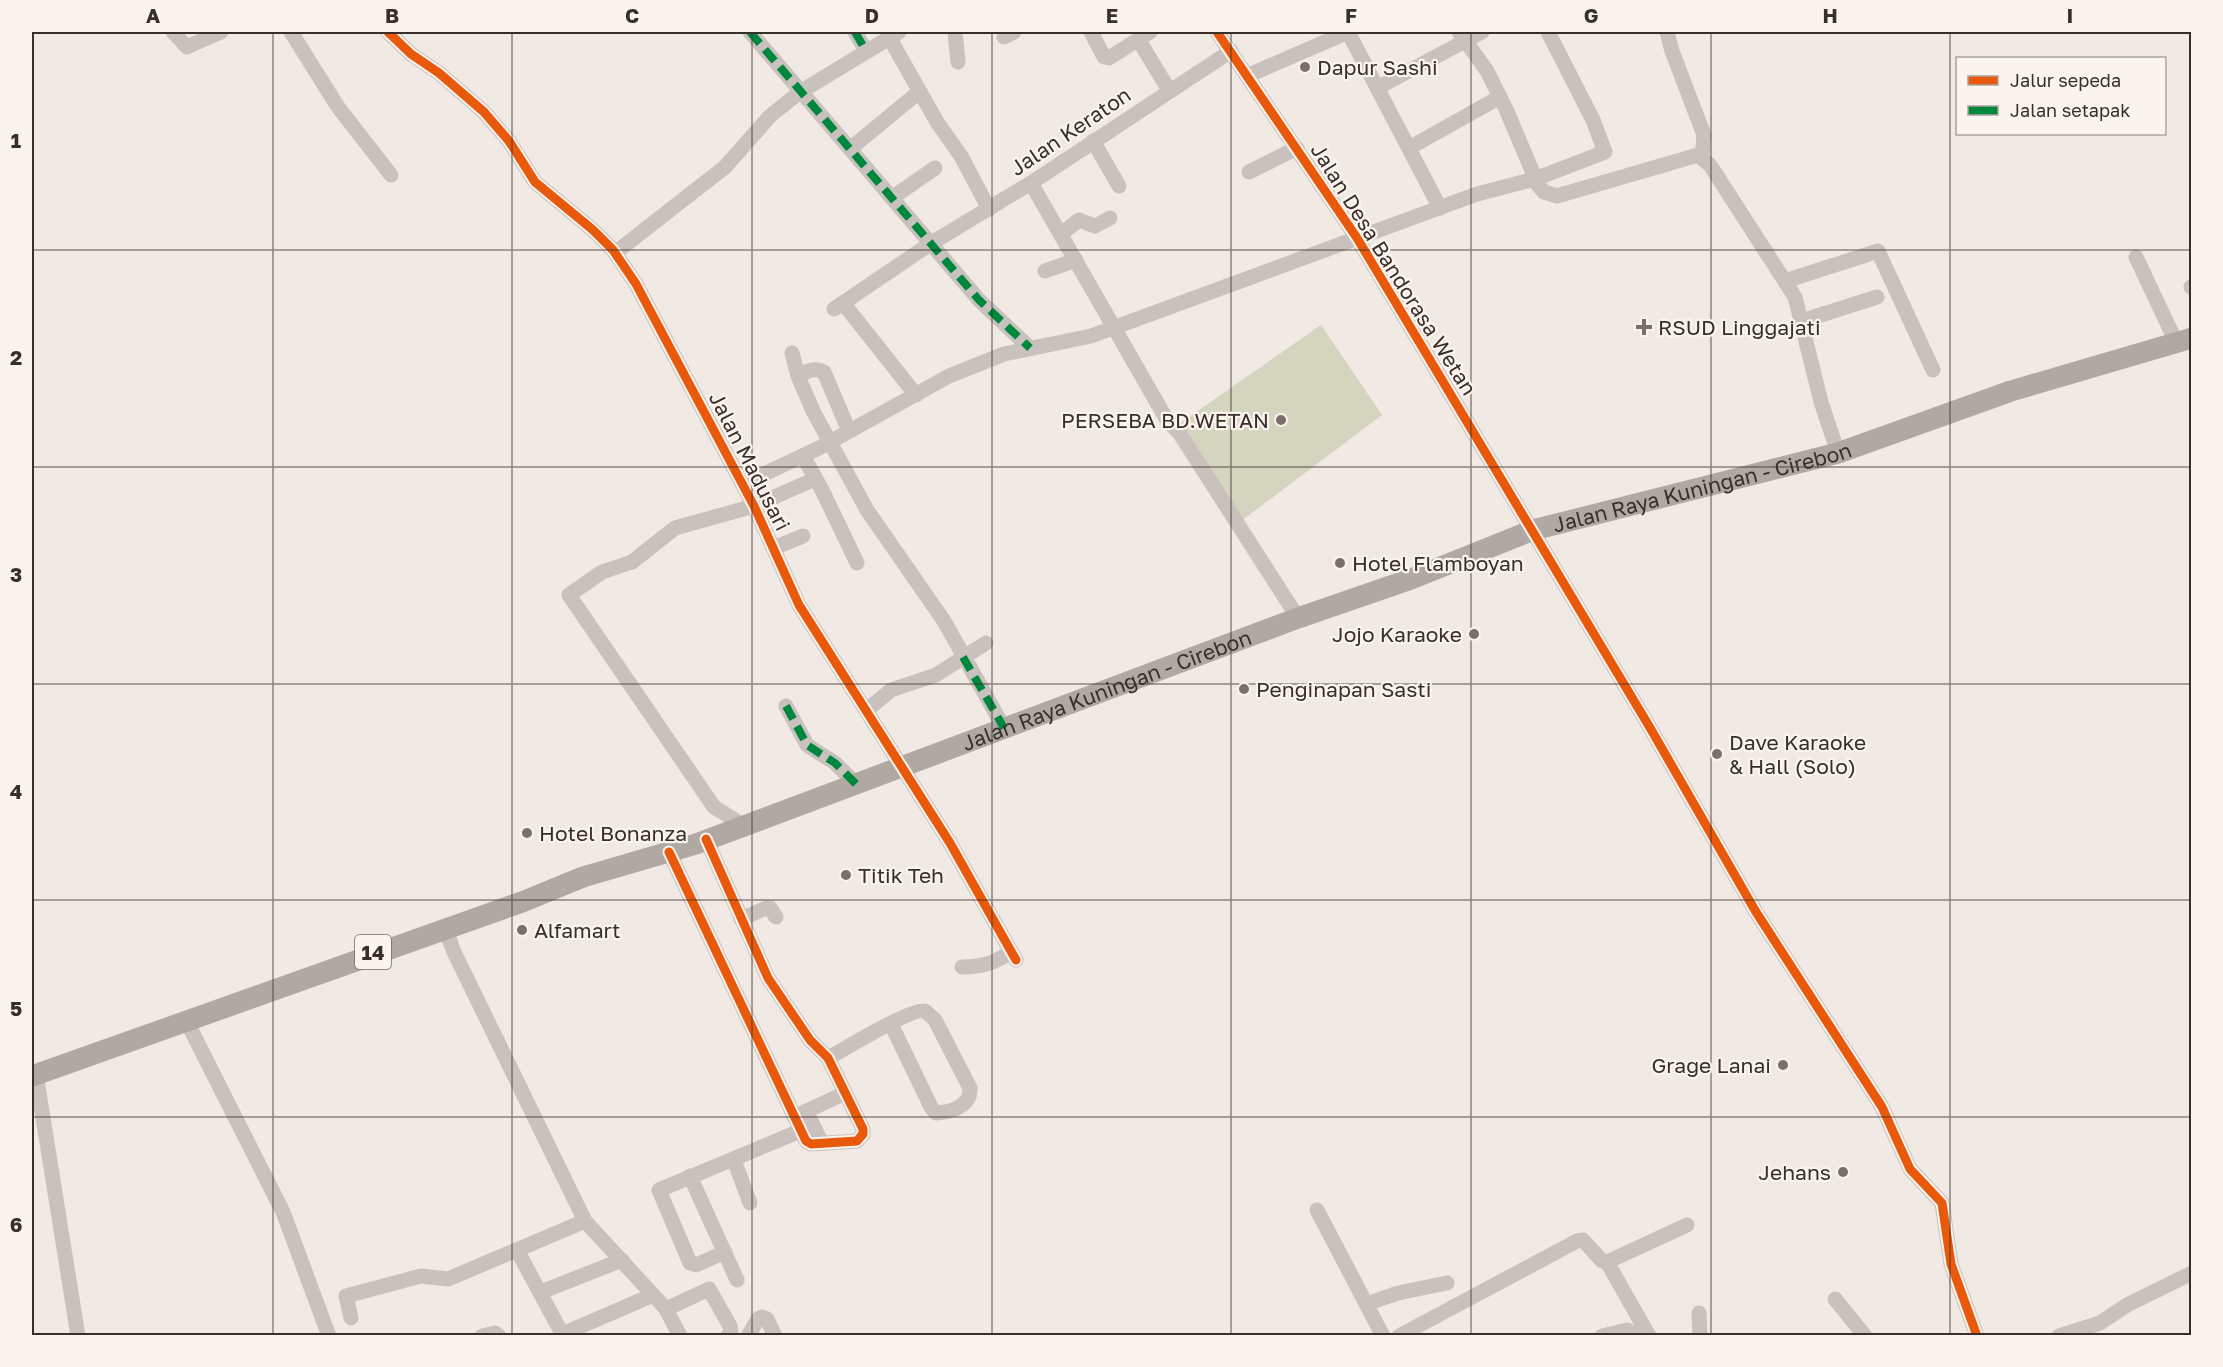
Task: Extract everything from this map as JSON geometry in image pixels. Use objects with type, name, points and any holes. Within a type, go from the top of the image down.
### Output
[{"type":"highway","name":"Jalan Raya Kuningan - Cirebon","points":[[34,1075],[522,902],[583,877],[669,852],[903,768],[1298,618],[1411,579],[1533,530],[1838,453],[2011,391],[2184,340]]},
{"type":"street","points":[[173,32],[187,47],[221,32]]},
{"type":"street","points":[[291,32],[338,107],[391,175]]},
{"type":"street","name":"Jalan Madusari","points":[[388,32],[411,54],[484,112],[509,141],[536,182],[593,230],[615,253],[636,284],[743,484],[799,605],[950,843],[1013,956],[980,967],[962,967]]},
{"type":"street","points":[[750,32],[979,300],[1030,348]]},
{"type":"street","points":[[855,32],[866,51]]},
{"type":"street","points":[[955,32],[958,62]]},
{"type":"street","points":[[1091,32],[1104,57],[1109,58],[1144,35],[1169,90]]},
{"type":"street","name":"Jalan Desa Bandorasa Wetan","points":[[1217,32],[1249,75],[1357,238],[1533,530],[1756,912],[1882,1107],[1910,1169],[1942,1203],[1951,1264],[1977,1335]]},
{"type":"street","points":[[1249,75],[1348,32],[1440,208]]},
{"type":"street","points":[[1377,88],[1463,36],[1482,32]]},
{"type":"street","points":[[1548,32],[1593,120],[1614,178]]},
{"type":"street","points":[[1667,32],[1704,135],[1702,157]]},
{"type":"street","points":[[615,253],[725,167],[770,116],[800,92],[894,34],[919,92],[941,129],[961,156],[989,209]]},
{"type":"street","points":[[1463,36],[1500,97],[1535,179],[1544,192],[1552,196],[1698,155],[1710,165],[1795,297],[1821,402],[1838,453]]},
{"type":"street","name":"Jalan Keraton","points":[[916,395],[838,306],[930,244],[1031,183],[1169,90],[1232,51]]},
{"type":"street","points":[[851,148],[919,92]]},
{"type":"street","points":[[1409,148],[1500,97]]},
{"type":"street","points":[[1093,141],[1119,186]]},
{"type":"street","points":[[1249,172],[1297,148]]},
{"type":"street","points":[[743,484],[803,456],[949,376],[1004,354],[1091,336],[1440,208],[1535,179],[1605,152]]},
{"type":"street","points":[[893,197],[935,168]]},
{"type":"street","points":[[1031,183],[1167,420],[1180,434],[1298,618]]},
{"type":"street","points":[[1061,234],[1079,220],[1095,225],[1110,218]]},
{"type":"street","points":[[1785,281],[1879,252],[1933,370]]},
{"type":"street","points":[[2136,256],[2184,340]]},
{"type":"street","points":[[1045,271],[1076,260]]},
{"type":"street","points":[[1802,321],[1877,297]]},
{"type":"street","points":[[792,353],[798,376],[829,442],[867,510],[944,621],[1004,728]]},
{"type":"street","points":[[798,376],[808,371],[824,372],[849,431]]},
{"type":"street","points":[[803,456],[857,563]]},
{"type":"street","points":[[669,852],[811,1144],[857,1141],[863,1134],[828,1059],[810,1040],[768,978],[741,919],[724,832],[714,807],[569,595],[602,572],[632,562],[675,528],[754,506],[815,480]]},
{"type":"street","points":[[774,548],[802,536]]},
{"type":"street","points":[[867,710],[891,690],[936,675],[987,643]]},
{"type":"street","points":[[786,706],[807,745],[835,764],[856,784]]},
{"type":"street","points":[[741,919],[766,908],[770,908],[776,917]]},
{"type":"street","points":[[445,928],[459,962],[585,1221],[666,1309],[676,1334]]},
{"type":"street","points":[[828,1059],[891,1024],[921,1009],[935,1020],[970,1088],[967,1103],[944,1113],[936,1113],[891,1024]]},
{"type":"street","points":[[188,1022],[283,1212],[329,1335]]},
{"type":"street","points":[[34,1075],[78,1335]]},
{"type":"street","points":[[724,1252],[693,1265],[659,1195],[661,1188],[734,1160],[845,1093]]},
{"type":"street","points":[[734,1160],[750,1203]]},
{"type":"street","points":[[690,1176],[737,1280]]},
{"type":"street","points":[[1317,1210],[1383,1335]]},
{"type":"street","points":[[351,1318],[346,1296],[421,1276],[448,1279],[585,1221]]},
{"type":"street","points":[[1400,1335],[1577,1241],[1583,1240],[1602,1262],[1607,1262],[1687,1226]]},
{"type":"street","points":[[517,1250],[559,1328],[566,1334],[653,1295]]},
{"type":"street","points":[[541,1292],[622,1260]]},
{"type":"street","points":[[1607,1262],[1649,1335]]},
{"type":"street","points":[[2059,1335],[2100,1323],[2127,1305],[2192,1273]]},
{"type":"street","points":[[1366,1304],[1398,1293],[1448,1283]]},
{"type":"street","points":[[666,1309],[710,1289],[730,1326],[731,1332],[728,1335]]},
{"type":"street","points":[[1835,1299],[1865,1335]]},
{"type":"street","points":[[1699,1313],[1700,1335]]},
{"type":"street","points":[[748,1335],[758,1319],[762,1317],[767,1319],[775,1335]]},
{"type":"street","points":[[1602,1335],[1627,1330],[1637,1335]]},
{"type":"street","points":[[482,1335],[495,1333],[499,1335]]},
{"type":"green space","name":"PERSEBA BD.WETAN","points":[[1321,325],[1382,415],[1241,521],[1179,424]]},
{"type":"marked path","points":[[750,32],[979,300],[1030,348]]},
{"type":"marked path","points":[[855,32],[866,51]]},
{"type":"marked path","points":[[963,657],[1004,728]]},
{"type":"marked path","points":[[786,706],[807,745],[835,763],[856,784]]},
{"type":"cycle path","points":[[388,32],[411,54],[439,73],[484,112],[509,141],[535,182],[593,230],[613,250],[636,284],[754,506],[799,605],[950,843],[1016,960]]},
{"type":"cycle path","points":[[1217,32],[1357,238],[1649,726],[1756,912],[1882,1107],[1910,1169],[1942,1203],[1951,1264],[1977,1336]]},
{"type":"cycle path","points":[[669,852],[806,1141],[811,1144],[857,1141],[863,1134],[863,1129],[828,1058],[810,1040],[768,978],[706,839]]},
{"type":"place","name":"Dapur Sashi","points":[[1305,67]]},
{"type":"place","name":"RSUD Linggajati","points":[[1644,327]]},
{"type":"place","name":"PERSEBA BD.WETAN","points":[[1281,420]]},
{"type":"place","name":"Hotel Flamboyan","points":[[1340,563]]},
{"type":"place","name":"Jojo Karaoke","points":[[1474,634]]},
{"type":"place","name":"Penginapan Sasti","points":[[1244,689]]},
{"type":"place","name":"Dave Karaoke & Hall (Solo)","points":[[1717,754]]},
{"type":"place","name":"Hotel Bonanza","points":[[527,833]]},
{"type":"place","name":"Titik Teh","points":[[846,875]]},
{"type":"place","name":"Alfamart","points":[[522,930]]},
{"type":"place","name":"Grage Lanai","points":[[1783,1065]]},
{"type":"place","name":"Jehans","points":[[1843,1172]]}]
